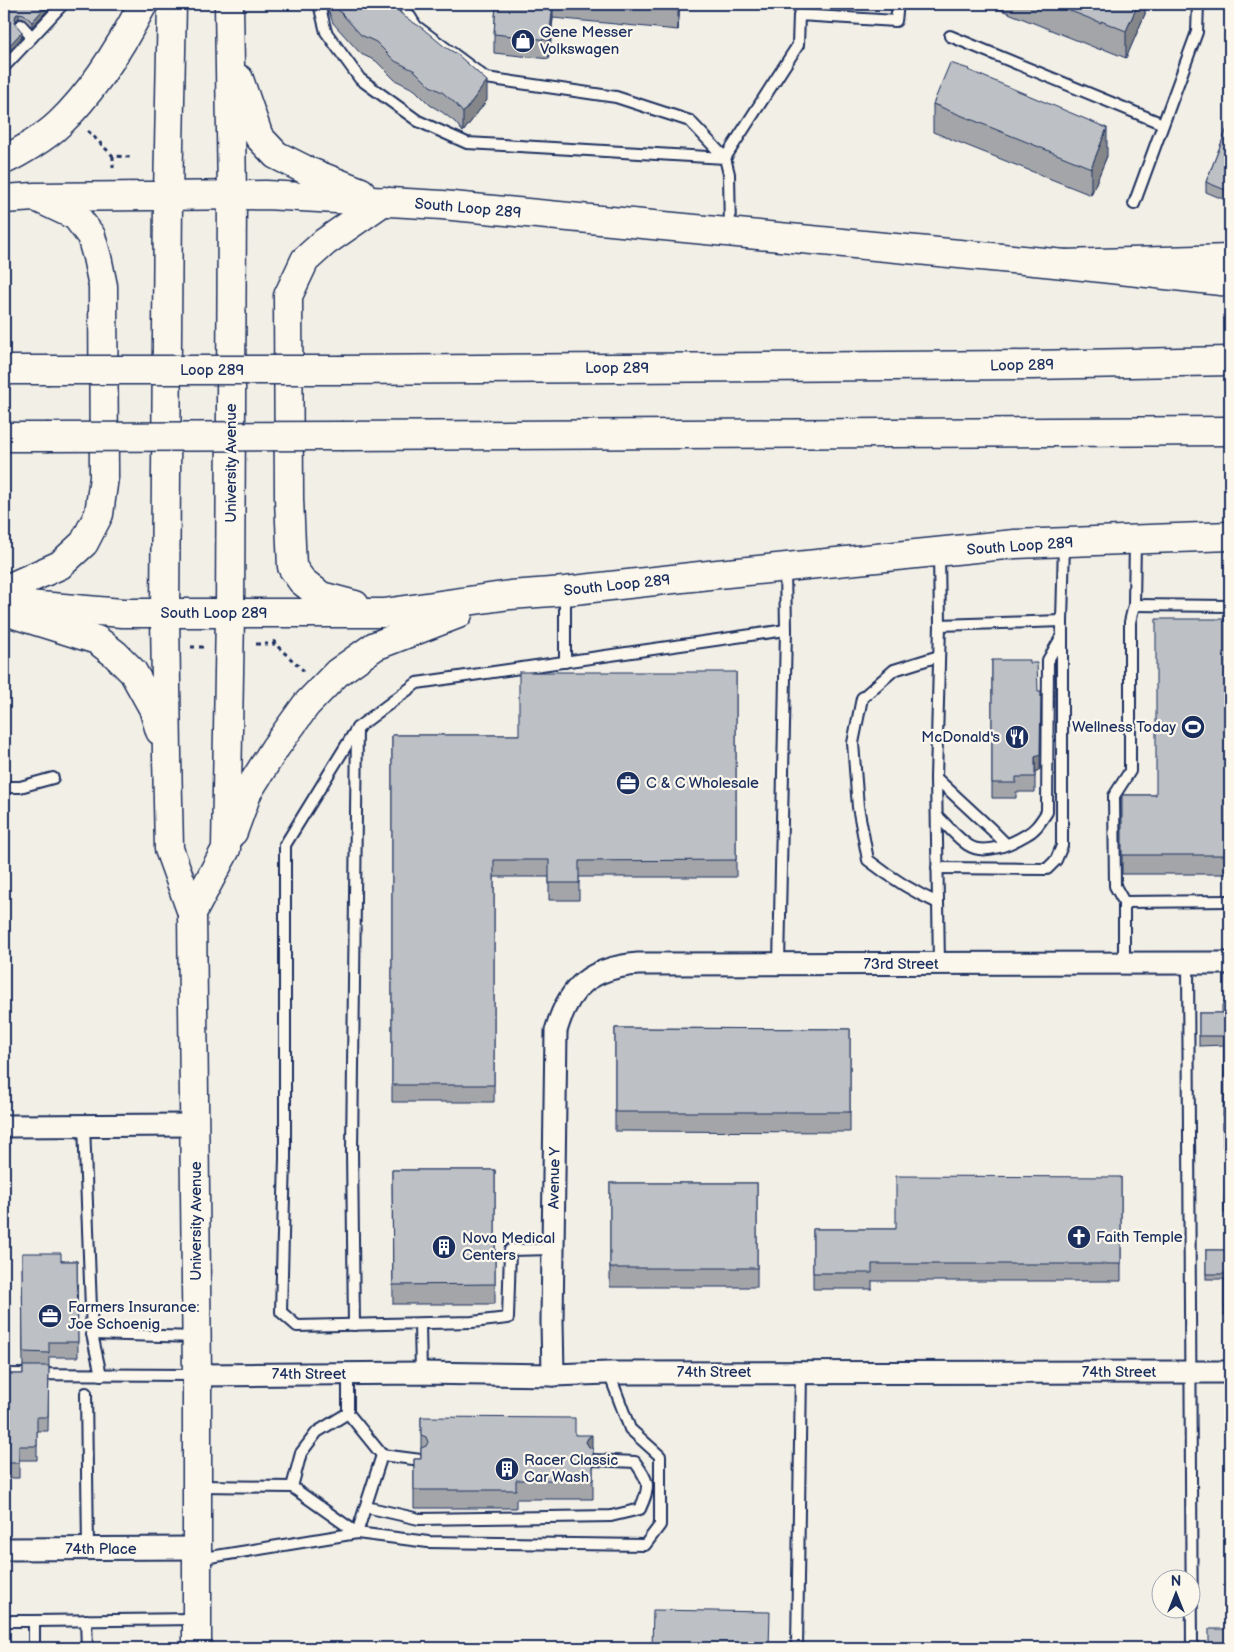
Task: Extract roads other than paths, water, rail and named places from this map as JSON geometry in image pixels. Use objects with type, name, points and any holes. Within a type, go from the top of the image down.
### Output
[{"type":"main road","points":[[4,160],[15,155],[58,125],[97,81],[127,34],[143,4]]},
{"type":"main road","name":"University Avenue","points":[[172,4],[168,195],[165,614],[167,755],[170,849],[192,913],[197,1337],[197,1648]]},
{"type":"main road","name":"University Avenue","points":[[192,913],[226,849],[230,614],[232,195],[229,4]]},
{"type":"main road","points":[[230,52],[259,137],[276,155],[310,172],[384,201]]},
{"type":"main road","name":"South Loop 289","points":[[4,199],[35,197],[266,195],[384,201],[1065,264],[1230,259]]},
{"type":"main road","points":[[4,590],[60,565],[84,543],[99,514],[104,477],[103,286],[98,257],[91,236],[76,216],[35,197]]},
{"type":"main road","points":[[384,201],[325,242],[305,260],[288,296],[289,499],[292,567],[302,581],[321,596],[384,613]]},
{"type":"main road","points":[[1065,264],[1230,282]]},
{"type":"main road","name":"Loop 289","points":[[4,370],[344,370],[1230,362]]},
{"type":"main road","points":[[4,437],[1230,431]]},
{"type":"main road","name":"South Loop 289","points":[[4,604],[112,613],[384,613],[510,595],[565,591],[1015,544],[1230,536]]},
{"type":"main road","points":[[226,849],[248,792],[275,748],[306,705],[337,673],[375,646],[510,595]]},
{"type":"main road","points":[[4,610],[97,640],[115,654],[133,672],[154,708],[167,755]]},
{"type":"street","name":"73rd Street","points":[[578,988],[590,978],[603,971],[619,966],[638,964],[1230,963]]},
{"type":"street","name":"Avenue Y","points":[[553,1375],[556,1031],[566,1005],[578,988]]},
{"type":"street","points":[[4,1126],[195,1125]]},
{"type":"street","name":"74th Street","points":[[197,1375],[421,1373],[553,1375],[609,1372],[1230,1372]]},
{"type":"street","name":"74th Place","points":[[4,1550],[88,1549],[197,1554]]},
{"type":"lane","points":[[319,4],[326,32],[360,79],[418,121],[467,143],[725,158]]},
{"type":"lane","points":[[402,4],[416,26],[486,78],[616,97],[690,121],[725,158],[729,174],[730,232]]},
{"type":"lane","points":[[725,158],[798,45],[799,16],[896,21],[898,4]]},
{"type":"lane","points":[[1134,204],[1197,32],[1198,4]]},
{"type":"lane","points":[[5,64],[60,5]]},
{"type":"lane","points":[[21,25],[32,37]]},
{"type":"lane","points":[[950,36],[1164,124]]},
{"type":"lane","points":[[1124,963],[1124,902],[1115,886],[1114,796],[1130,772],[1130,622],[1134,606],[1135,539]]},
{"type":"lane","points":[[938,868],[1046,868],[1056,860],[1062,846],[1064,542]]},
{"type":"lane","points":[[938,964],[936,778],[940,625],[939,552]]},
{"type":"lane","points":[[779,964],[786,630],[785,567]]},
{"type":"lane","points":[[565,591],[565,662]]},
{"type":"lane","points":[[1134,606],[1230,606]]},
{"type":"lane","points":[[940,625],[1062,621]]},
{"type":"lane","points":[[553,1249],[510,1250],[508,1318],[472,1322],[420,1324],[297,1326],[281,1312],[285,1158],[285,845],[357,728],[417,683],[786,630]]},
{"type":"lane","points":[[937,816],[967,845],[978,850],[991,849],[1006,844],[1027,835],[1039,824],[1047,812],[1048,660],[1062,636]]},
{"type":"lane","points":[[938,903],[923,897],[868,860],[858,807],[853,742],[862,698],[894,670],[939,656]]},
{"type":"lane","points":[[354,1325],[352,1151],[357,728]]},
{"type":"lane","points":[[4,787],[20,787],[53,778]]},
{"type":"lane","points":[[936,778],[1006,844]]},
{"type":"lane","points":[[1124,902],[1230,901]]},
{"type":"lane","points":[[1188,963],[1192,1648]]},
{"type":"lane","points":[[84,1125],[92,1334],[101,1375]]},
{"type":"lane","points":[[420,1324],[421,1373]]},
{"type":"lane","points":[[92,1334],[197,1337]]},
{"type":"lane","points":[[197,1554],[357,1533],[428,1542],[645,1545],[660,1525],[660,1456],[630,1429],[609,1372]]},
{"type":"lane","points":[[797,1648],[801,1372]]},
{"type":"lane","points":[[4,1374],[197,1375]]},
{"type":"lane","points":[[348,1374],[348,1413],[382,1455],[421,1460]]},
{"type":"lane","points":[[86,1393],[88,1549]]},
{"type":"lane","points":[[292,1488],[301,1453],[306,1446],[317,1432],[348,1413]]},
{"type":"lane","points":[[357,1533],[382,1455]]},
{"type":"lane","points":[[366,1507],[419,1519],[611,1516],[640,1509],[646,1496],[647,1479],[635,1462],[593,1460]]},
{"type":"lane","points":[[197,1486],[292,1488],[357,1533]]},
{"type":"lane","points":[[4,1621],[197,1619]]},
{"type":"lane","points":[[86,1620],[87,1648]]},
{"type":"lane","points":[[34,1621],[34,1648]]},
{"type":"place","name":"Gene Messer Volkswagen","points":[[523,41]]},
{"type":"place","name":"Wellness Today","points":[[1193,727]]},
{"type":"place","name":"McDonald's","points":[[1017,737]]},
{"type":"place","name":"C & C Wholesale","points":[[628,783]]},
{"type":"place","name":"Faith Temple","points":[[1079,1237]]},
{"type":"place","name":"Nova Medical Centers","points":[[444,1247]]},
{"type":"place","name":"Farmers Insurance: Joe Schoenig","points":[[50,1316]]},
{"type":"place","name":"Racer Classic Car Wash","points":[[507,1469]]}]
